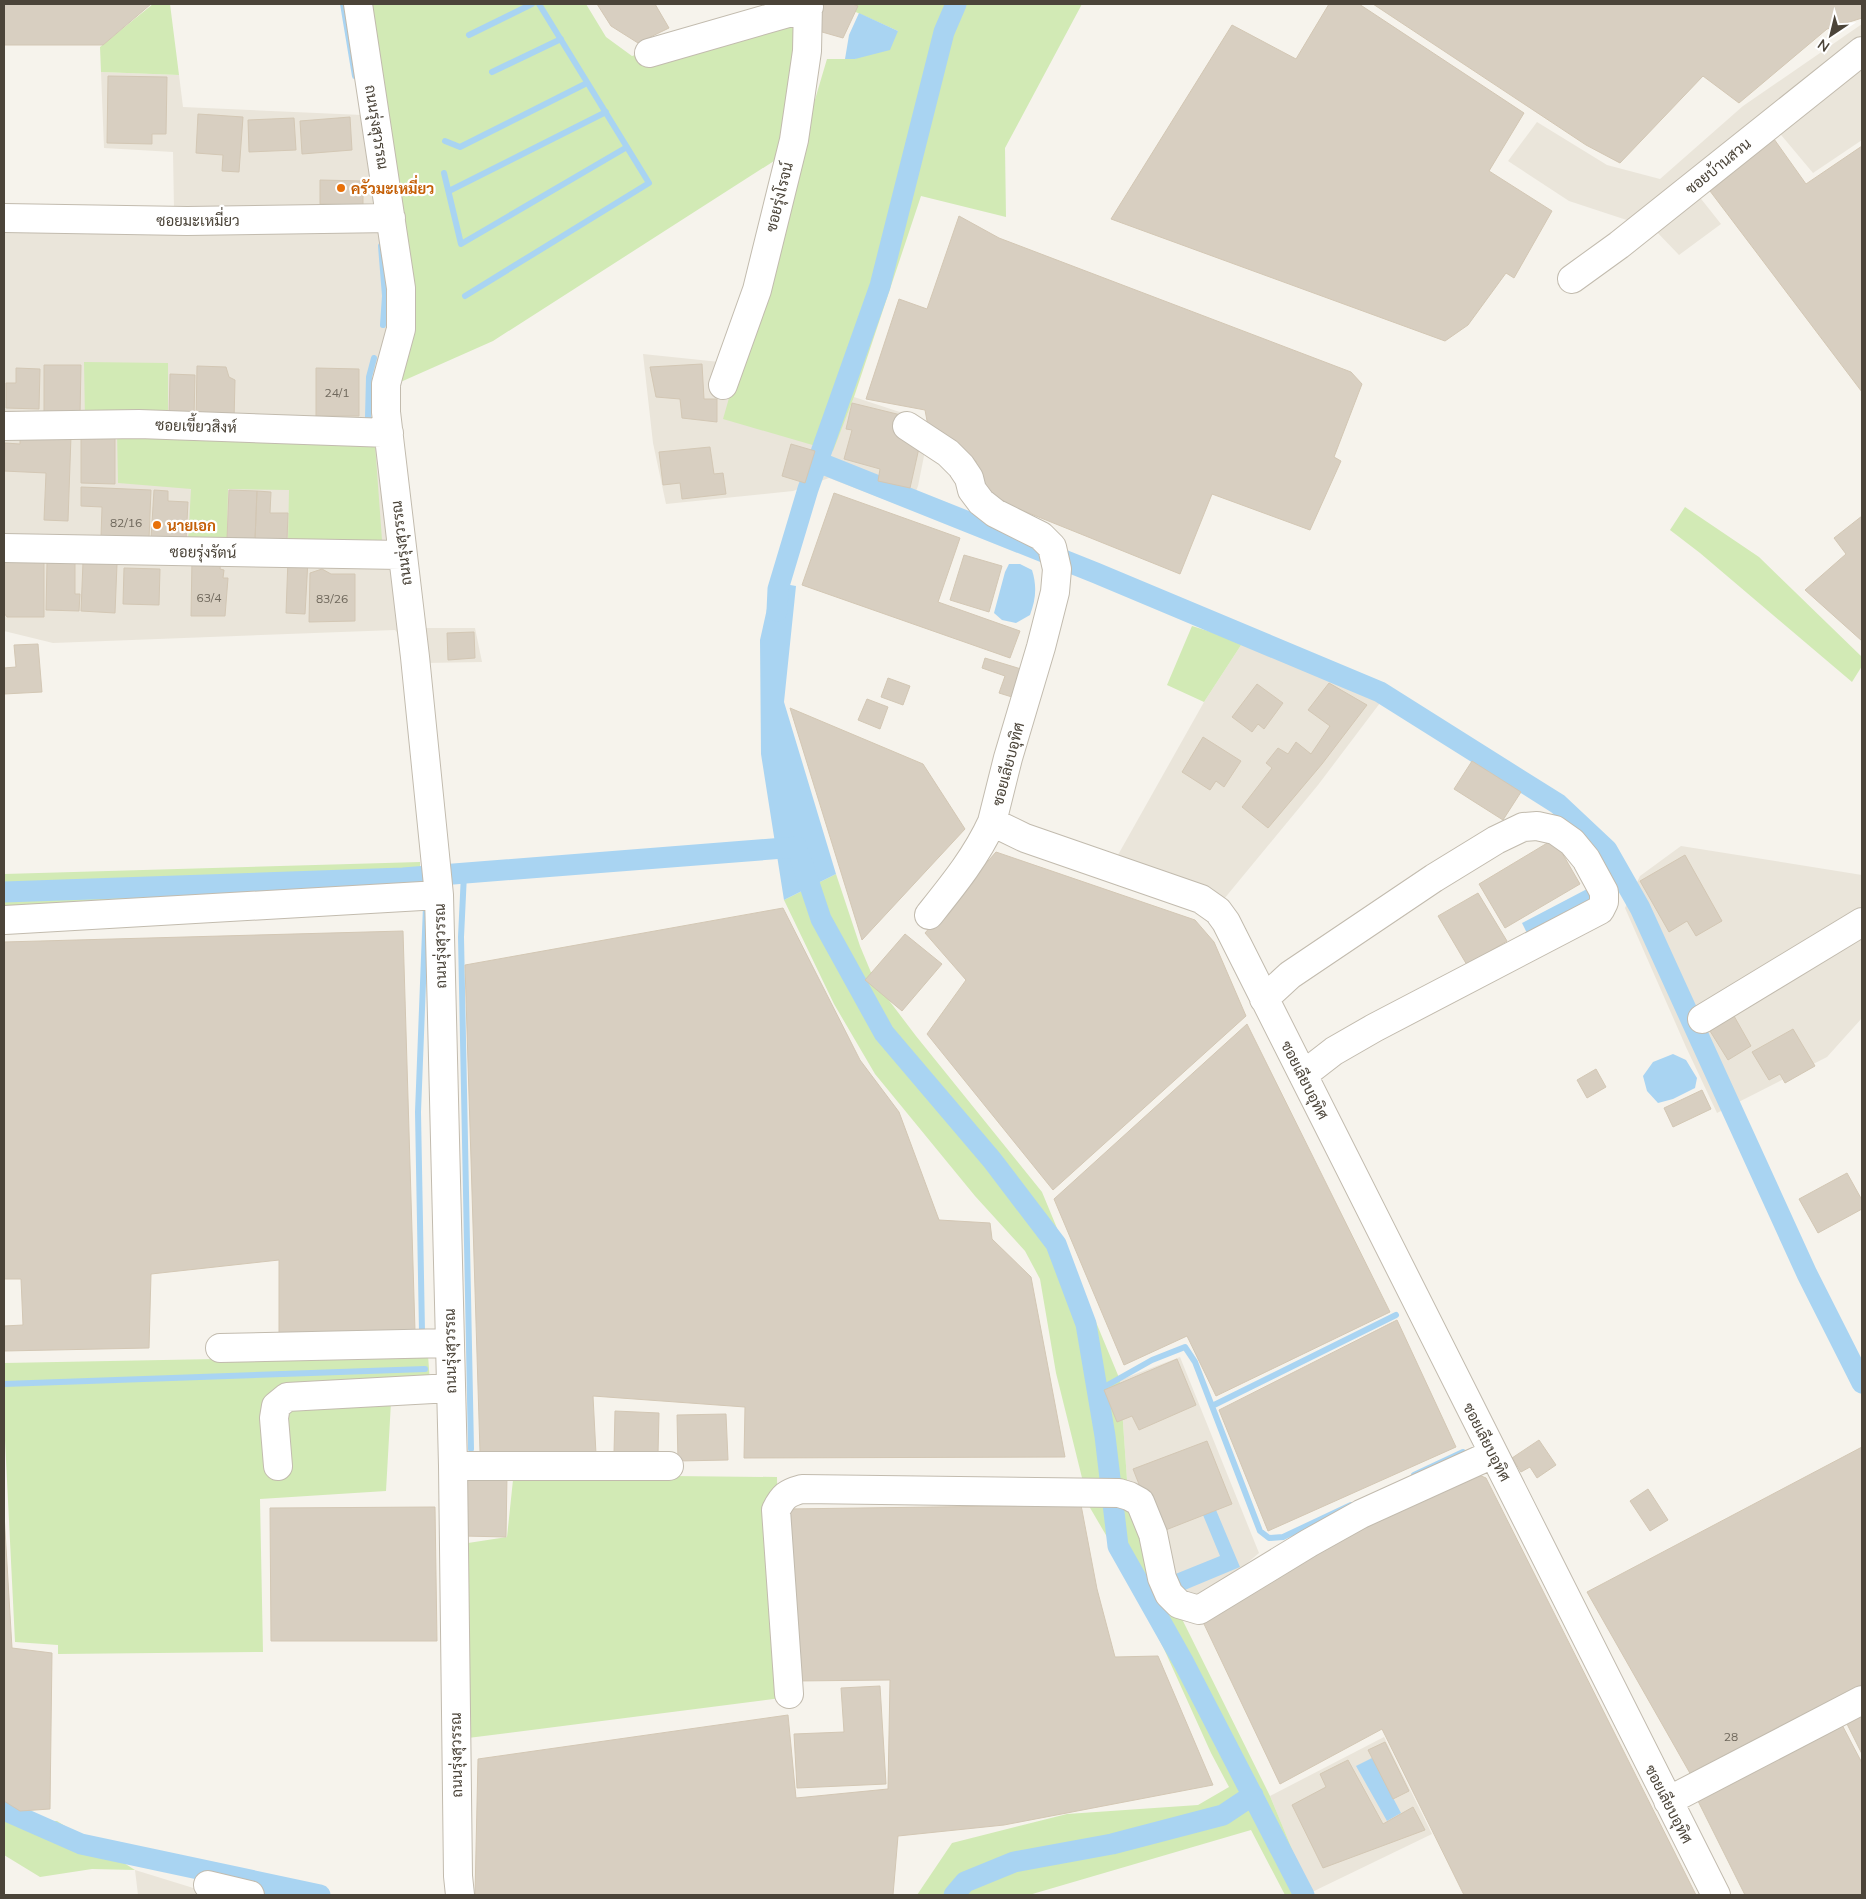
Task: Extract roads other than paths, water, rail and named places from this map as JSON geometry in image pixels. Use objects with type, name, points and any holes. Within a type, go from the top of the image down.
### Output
[{"type":"street","name":"ถนนรุ่งสุวรรณ","points":[[358,4],[392,218],[401,288],[401,329],[386,384],[386,412],[415,657],[439,894],[453,1466],[458,1876],[460,1895]]},
{"type":"street","points":[[649,53],[809,5]]},
{"type":"street","name":"ซอยรุ่งโรจน์","points":[[723,385],[756,290],[794,140],[807,52],[809,5]]},
{"type":"street","name":"ซอยบ้านสวน","points":[[1572,279],[1619,245],[1862,51]]},
{"type":"street","name":"ซอยมะเหมี่ยว","points":[[4,218],[187,221],[392,218]]},
{"type":"street","name":"ซอยเขี้ยวสิงห์","points":[[4,426],[139,424],[389,433]]},
{"type":"street","name":"ซอยเลียบอุทิศ","points":[[907,426],[948,453],[961,466],[969,478],[972,490],[981,502],[996,513],[1041,536],[1055,558],[1055,592],[992,822],[1025,838],[1201,899],[1218,911],[1226,922],[1716,1895]]},
{"type":"street","name":"ซอยรุ่งรัตน์","points":[[4,548],[402,555]]},
{"type":"street","points":[[929,915],[972,860],[992,822]]},
{"type":"street","points":[[1264,999],[1290,975],[1434,878],[1496,840],[1523,827],[1537,826],[1555,830],[1572,842],[1586,859],[1604,892],[1604,902],[1600,910],[1374,1028],[1334,1051],[1303,1075]]},
{"type":"street","points":[[5,920],[439,894]]},
{"type":"street","points":[[1702,1018],[1862,922]]},
{"type":"street","points":[[220,1348],[450,1343]]},
{"type":"street","points":[[278,1466],[274,1418],[276,1406],[286,1396],[451,1388]]},
{"type":"street","points":[[789,1694],[776,1510],[787,1493],[802,1489],[812,1489],[1124,1494],[1140,1502],[1153,1534],[1162,1578],[1169,1594],[1180,1604],[1198,1610],[1361,1514],[1494,1454]]},
{"type":"street","points":[[453,1466],[669,1466]]},
{"type":"street","points":[[1668,1801],[1862,1700]]},
{"type":"street","points":[[208,1885],[250,1895]]},
{"type":"water","points":[[859,13],[898,31],[890,50],[855,59],[845,59],[849,35]]},
{"type":"water","points":[[1009,564],[1020,564],[1032,570],[1035,582],[1035,598],[1030,615],[1016,623],[1002,620],[994,613]]},
{"type":"water","points":[[773,582],[796,586],[784,702],[836,874],[784,900],[761,754],[760,640]]},
{"type":"water","points":[[1587,889],[1596,907],[1531,941],[1522,923]]},
{"type":"water","points":[[1673,1054],[1686,1060],[1697,1078],[1695,1088],[1673,1099],[1658,1103],[1647,1091],[1643,1076],[1653,1062]]},
{"type":"water","points":[[1216,1510],[1240,1567],[1180,1592],[1173,1575],[1220,1556],[1203,1515]]},
{"type":"water","points":[[1372,1758],[1401,1813],[1387,1821],[1356,1766]]},
{"type":"waterway","points":[[343,4],[355,76]]},
{"type":"waterway","points":[[469,35],[532,4]]},
{"type":"waterway","points":[[465,296],[649,183],[539,4]]},
{"type":"waterway","points":[[777,611],[778,589],[808,489],[880,286],[944,32],[956,4]]},
{"type":"waterway","points":[[492,72],[561,39]]},
{"type":"waterway","points":[[445,141],[460,147],[587,83]]},
{"type":"waterway","points":[[449,191],[606,112]]},
{"type":"waterway","points":[[444,173],[461,244],[627,147]]},
{"type":"waterway","points":[[381,246],[385,296],[383,325]]},
{"type":"waterway","points":[[368,417],[369,377],[374,358]]},
{"type":"waterway","points":[[818,462],[1096,573],[1380,692],[1558,804],[1607,850],[1640,908],[1807,1274],[1862,1383]]},
{"type":"waterway","points":[[4,892],[403,878],[797,847]]},
{"type":"waterway","points":[[801,859],[821,919],[884,1033],[992,1160],[1056,1244],[1086,1324],[1105,1436],[1118,1546],[1184,1663],[1304,1895]]},
{"type":"waterway","points":[[464,874],[461,937],[471,1449]]},
{"type":"waterway","points":[[423,877],[424,888]]},
{"type":"waterway","points":[[422,1332],[418,1112],[426,906]]},
{"type":"waterway","points":[[1212,1406],[1396,1315]]},
{"type":"waterway","points":[[1097,1391],[1152,1360],[1185,1347],[1195,1362],[1260,1531],[1269,1538],[1283,1537],[1351,1505]]},
{"type":"waterway","points":[[4,1384],[425,1369]]},
{"type":"waterway","points":[[1414,1475],[1463,1452]]},
{"type":"waterway","points":[[954,1895],[965,1882],[1014,1862],[1112,1844],[1223,1815],[1253,1795]]},
{"type":"waterway","points":[[4,1810],[81,1844],[320,1895]]},
{"type":"place","name":"ครัวมะเหมี่ยว","points":[[341,188]]},
{"type":"place","name":"นายเอก","points":[[157,525]]}]
